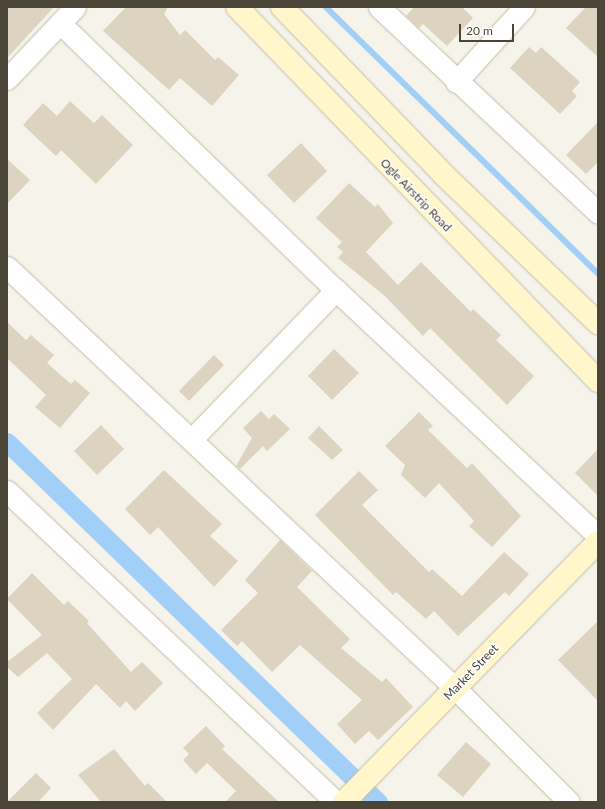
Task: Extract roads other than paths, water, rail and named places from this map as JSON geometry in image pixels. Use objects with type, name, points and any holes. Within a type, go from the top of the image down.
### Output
[{"type":"street","points":[[7,79],[75,7]]},
{"type":"street","name":"Ogle Airstrip Road","points":[[237,7],[598,381]]},
{"type":"street","points":[[282,7],[444,175],[598,323]]},
{"type":"street","points":[[379,7],[456,82],[598,213]]},
{"type":"street","points":[[456,82],[524,7]]},
{"type":"street","points":[[60,23],[336,290],[598,536]]},
{"type":"street","points":[[7,267],[455,688],[569,802]]},
{"type":"street","points":[[191,440],[336,290]]},
{"type":"street","points":[[7,491],[343,801]]},
{"type":"street","name":"Market Street","points":[[343,801],[366,782],[455,688],[598,542]]},
{"type":"waterway","points":[[326,7],[598,273]]},
{"type":"waterway","points":[[7,442],[378,802]]}]
